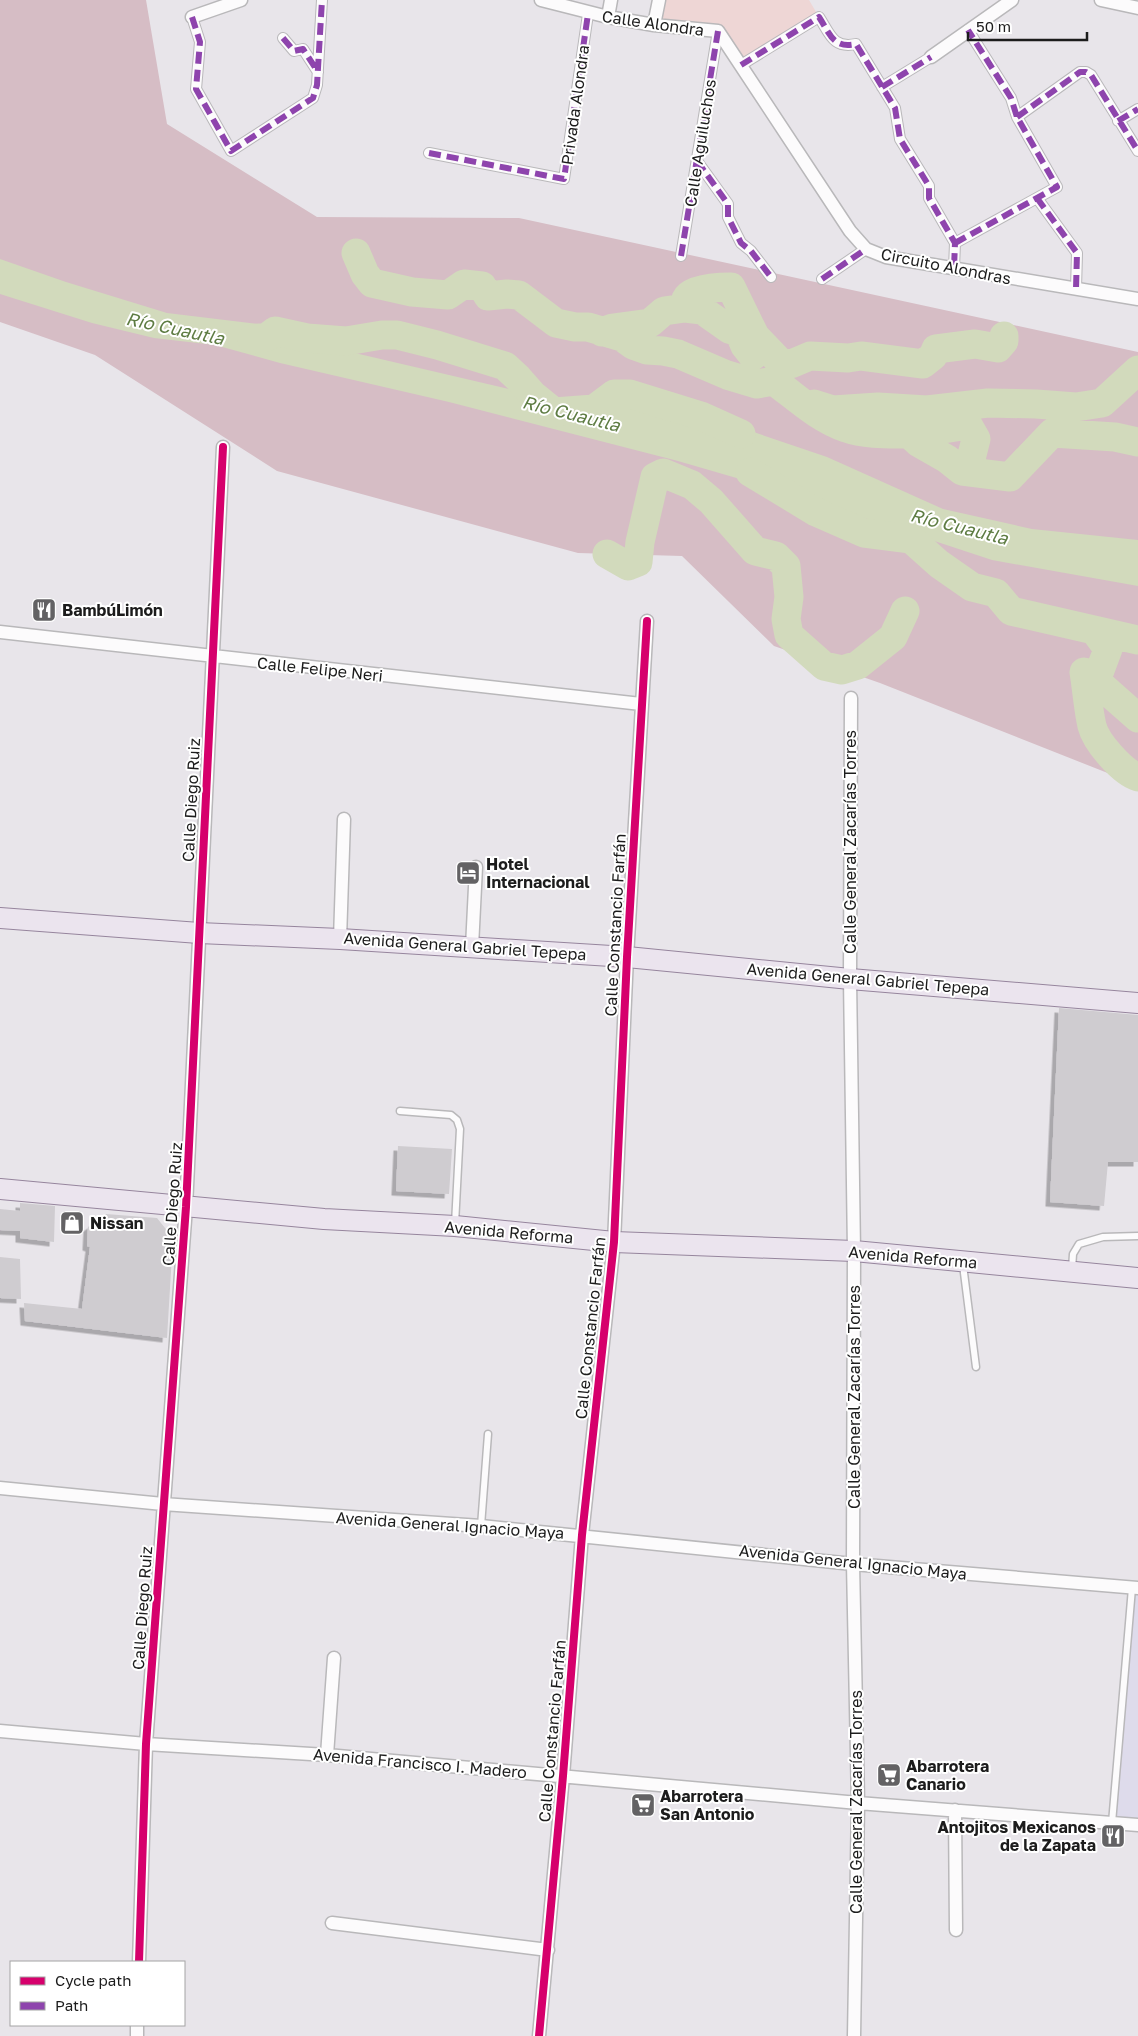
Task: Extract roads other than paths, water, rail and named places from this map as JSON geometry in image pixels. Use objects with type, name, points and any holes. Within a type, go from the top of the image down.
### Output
[{"type":"main road","name":"Avenida General Gabriel Tepepa","points":[[0,918],[199,933],[340,938],[627,957],[850,979],[1138,1002]]},
{"type":"main road","name":"Avenida Reforma","points":[[0,1189],[324,1219],[455,1226],[614,1242],[854,1251],[1138,1278]]},
{"type":"street","points":[[239,0],[192,17],[200,42],[196,89],[231,151],[313,98],[318,72],[322,0]]},
{"type":"street","name":"Calle Alondra","points":[[541,0],[588,14],[654,25],[718,31]]},
{"type":"street","points":[[608,17],[611,0]]},
{"type":"street","points":[[654,25],[659,0]]},
{"type":"street","points":[[882,87],[931,57],[1012,0]]},
{"type":"street","points":[[1101,0],[1138,8]]},
{"type":"street","name":"Privada Alondra","points":[[429,153],[564,179],[588,14]]},
{"type":"street","points":[[741,64],[819,17],[834,42],[845,46],[856,44],[895,108],[900,139],[929,186],[929,198],[955,243],[954,268]]},
{"type":"street","points":[[955,243],[1057,187],[1017,117],[1011,98],[968,30]]},
{"type":"street","name":"Circuito Alondras","points":[[718,31],[850,231],[866,249],[886,257],[1138,299]]},
{"type":"street","name":"Calle Aguiluchos","points":[[681,256],[718,31]]},
{"type":"street","points":[[283,38],[294,50],[303,49],[318,72]]},
{"type":"street","points":[[1017,117],[1080,72],[1086,72],[1091,75],[1138,152]]},
{"type":"street","points":[[1118,121],[1138,109]]},
{"type":"street","points":[[697,160],[728,204],[728,217],[741,243],[751,251],[771,277]]},
{"type":"street","points":[[1037,198],[1077,254],[1076,289]]},
{"type":"street","points":[[822,279],[866,249]]},
{"type":"street","name":"Calle Diego Ruiz","points":[[139,1961],[146,1744],[186,1207],[223,447]]},
{"type":"street","name":"Calle Constancio Farfán","points":[[539,2036],[563,1776],[582,1535],[614,1242],[627,957],[647,621]]},
{"type":"street","name":"Calle Felipe Neri","points":[[0,632],[641,704]]},
{"type":"street","name":"Calle General Zacarías Torres","points":[[851,698],[850,979],[854,1251],[854,1564],[858,1803],[854,2036]]},
{"type":"street","points":[[340,938],[344,819]]},
{"type":"street","points":[[472,947],[476,867]]},
{"type":"street","name":"Avenida General Ignacio Maya","points":[[0,1488],[163,1504],[482,1526],[854,1564],[1135,1588]]},
{"type":"street","points":[[327,1755],[334,1658]]},
{"type":"street","name":"Avenida Francisco I. Madero","points":[[0,1731],[146,1744],[327,1755],[858,1803],[1138,1824]]},
{"type":"street","points":[[955,1810],[956,1930]]},
{"type":"street","points":[[332,1923],[548,1950]]},
{"type":"lane","points":[[400,1112],[451,1115],[457,1120],[460,1129],[455,1226]]},
{"type":"lane","points":[[1072,1272],[1073,1254],[1079,1244],[1103,1236],[1138,1236]]},
{"type":"lane","points":[[963,1261],[976,1367]]},
{"type":"lane","points":[[482,1526],[488,1434]]},
{"type":"lane","points":[[1112,1822],[1135,1588]]},
{"type":"water","name":"Río Cuautla","points":[[0,259],[66,282],[167,313],[258,324],[342,350],[564,402],[610,404],[718,420],[827,457],[943,509],[1032,529],[1138,540],[1138,586],[992,560],[798,496],[678,461],[449,402],[280,363],[215,345],[154,338],[92,323],[0,294]]},
{"type":"waterway","points":[[356,253],[365,274],[372,283],[412,292],[448,295],[464,284],[482,286],[488,296],[519,295],[556,323],[575,327],[588,327],[622,337],[633,345],[647,350],[678,354],[727,375],[757,384],[774,381],[817,414],[846,428],[869,433],[909,434],[919,443],[947,459],[962,471],[1010,477],[1052,433],[1115,437],[1138,442]]},
{"type":"waterway","points":[[685,308],[686,299],[694,292],[731,287],[755,336],[780,362],[791,364],[810,356],[848,358],[861,356],[923,364],[933,356],[936,349],[975,344],[998,348],[1004,341],[1004,336]]},
{"type":"waterway","points":[[602,332],[613,328],[650,323],[664,311],[685,308],[702,310],[729,329],[739,332],[745,346],[753,356]]},
{"type":"waterway","name":"Río Cuautla","points":[[252,339],[267,337],[275,331],[307,338],[346,341],[382,335],[397,335],[505,366],[533,395],[554,412],[594,409],[614,394],[630,394],[701,416],[741,434]]},
{"type":"waterway","points":[[814,404],[833,410],[878,407],[927,410],[988,403],[1076,407],[1102,403],[1138,370]]},
{"type":"waterway","points":[[931,431],[968,425],[976,439],[971,459],[976,473]]},
{"type":"waterway","points":[[750,472],[816,512],[864,533],[911,539],[939,564],[972,587],[996,593],[1011,611],[1138,640]]},
{"type":"waterway","points":[[607,554],[628,566],[638,562],[640,542],[655,477],[663,473],[692,485],[711,501],[755,551],[776,556],[786,566],[789,597],[786,619],[789,635],[824,666],[842,670],[858,665],[893,637],[905,611]]},
{"type":"waterway","points":[[1094,630],[1108,649],[1096,681],[1138,718]]},
{"type":"waterway","points":[[1084,672],[1089,713],[1094,733],[1110,756],[1138,777]]},
{"type":"place","name":"BambúLimón","points":[[44,610]]},
{"type":"place","name":"Hotel Internacional","points":[[468,873]]},
{"type":"place","name":"Nissan","points":[[72,1223]]},
{"type":"place","name":"Abarrotera Canario","points":[[889,1775]]},
{"type":"place","name":"Abarrotera San Antonio","points":[[643,1805]]},
{"type":"place","name":"Antojitos Mexicanos de la Zapata","points":[[1113,1836]]}]
